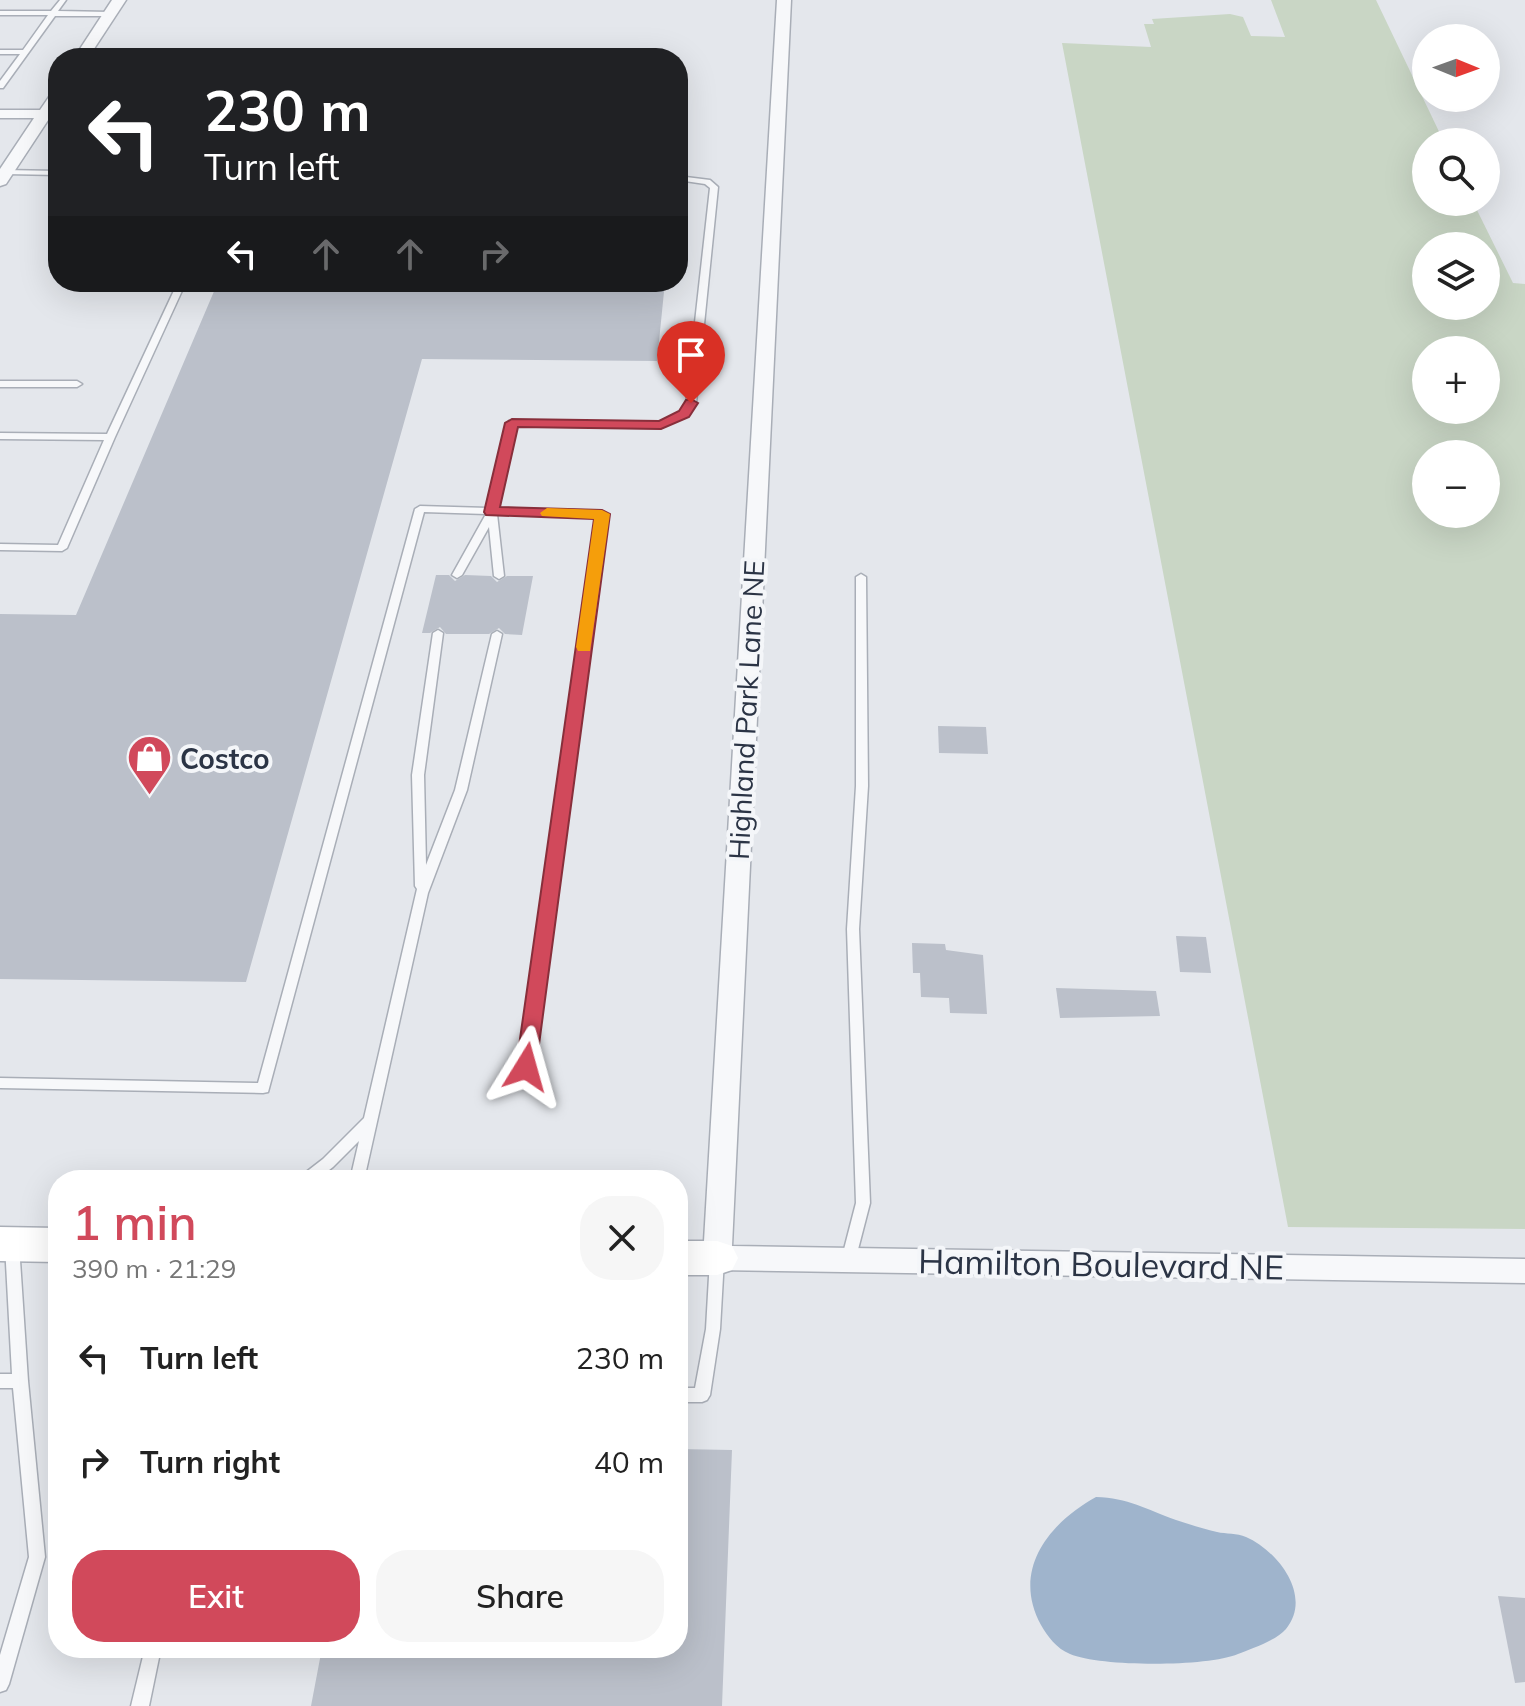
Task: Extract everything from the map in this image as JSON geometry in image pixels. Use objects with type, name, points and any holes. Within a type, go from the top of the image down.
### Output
[{"type":"street","points":[[88,48],[119,0]]},
{"type":"street","name":"Highland Park Lane NE","points":[[697,1258],[784,0]]},
{"type":"street","points":[[3,177],[48,108]]},
{"type":"street","points":[[0,114],[44,114]]},
{"type":"street","points":[[6,1244],[48,1245]]},
{"type":"street","name":"Hamilton Boulevard NE","points":[[697,1258],[1525,1271]]},
{"type":"lane","points":[[0,86],[63,0]]},
{"type":"lane","points":[[0,13],[110,14]]},
{"type":"lane","points":[[0,52],[25,52]]},
{"type":"lane","points":[[3,177],[48,174]]},
{"type":"lane","points":[[457,575],[492,512],[512,423],[661,425],[684,414],[691,403],[714,187],[707,182],[688,179]]},
{"type":"lane","points":[[0,547],[62,548],[177,292]]},
{"type":"lane","points":[[0,384],[77,384]]},
{"type":"lane","points":[[0,436],[110,437]]},
{"type":"lane","points":[[0,1083],[263,1088],[420,509],[602,514],[526,1067]]},
{"type":"lane","points":[[492,512],[499,576]]},
{"type":"lane","points":[[848,1261],[863,1203],[853,929],[862,786],[861,577]]},
{"type":"lane","points":[[422,893],[418,775],[438,633]]},
{"type":"lane","points":[[359,1170],[422,893],[461,790],[497,634]]},
{"type":"lane","points":[[319,1170],[371,1120]]},
{"type":"lane","points":[[0,1684],[37,1557],[6,1244]]},
{"type":"lane","name":"Highland Park Lane NE","points":[[688,1395],[702,1395],[713,1329],[697,1258]]},
{"type":"lane","points":[[0,1381],[20,1381]]},
{"type":"lane","points":[[140,1706],[151,1658]]},
{"type":"green space","points":[[1271,0],[1376,0],[1412,75],[1412,112],[1430,112],[1437,128],[1412,128],[1412,216],[1480,216],[1488,232],[1412,232],[1412,320],[1500,320],[1500,257],[1513,283],[1525,284],[1525,1229],[1288,1227],[1062,43],[1151,47],[1144,24],[1154,24],[1152,19],[1230,14],[1243,17],[1251,36],[1285,37]]},
{"type":"water","points":[[1096,1497],[1127,1502],[1201,1528],[1243,1536],[1258,1544],[1280,1564],[1294,1589],[1296,1603],[1286,1629],[1250,1650],[1203,1661],[1154,1664],[1105,1661],[1070,1654],[1061,1649],[1041,1625],[1033,1605],[1030,1585],[1033,1567],[1050,1534],[1063,1520]]},
{"type":"building","name":"Costco","points":[[214,292],[664,292],[657,361],[422,359],[246,982],[0,979],[0,614],[76,615]]},
{"type":"building","points":[[436,575],[449,575],[455,581],[465,575],[491,576],[497,582],[507,576],[533,576],[522,635],[505,634],[499,628],[489,634],[446,634],[440,627],[430,633],[422,633]]},
{"type":"building","points":[[938,726],[986,727],[988,754],[939,753]]},
{"type":"building","points":[[1176,936],[1206,937],[1211,973],[1180,972]]},
{"type":"building","points":[[912,943],[945,944],[946,950],[983,955],[987,1014],[950,1013],[949,998],[921,997],[920,973],[913,973]]},
{"type":"building","points":[[1056,988],[1156,991],[1160,1016],[1060,1018]]},
{"type":"building","points":[[688,1449],[732,1450],[722,1706],[311,1706],[320,1658],[688,1658]]},
{"type":"building","points":[[1498,1596],[1525,1598],[1525,1682],[1515,1683]]},
{"type":"slow traffic","points":[[547,513],[602,514],[584,647]]},
{"type":"place","name":"Costco","points":[[149,797]]},
{"type":"route","points":[[526,1067],[602,514],[492,512],[512,423],[661,425],[684,414],[691,403]]}]
